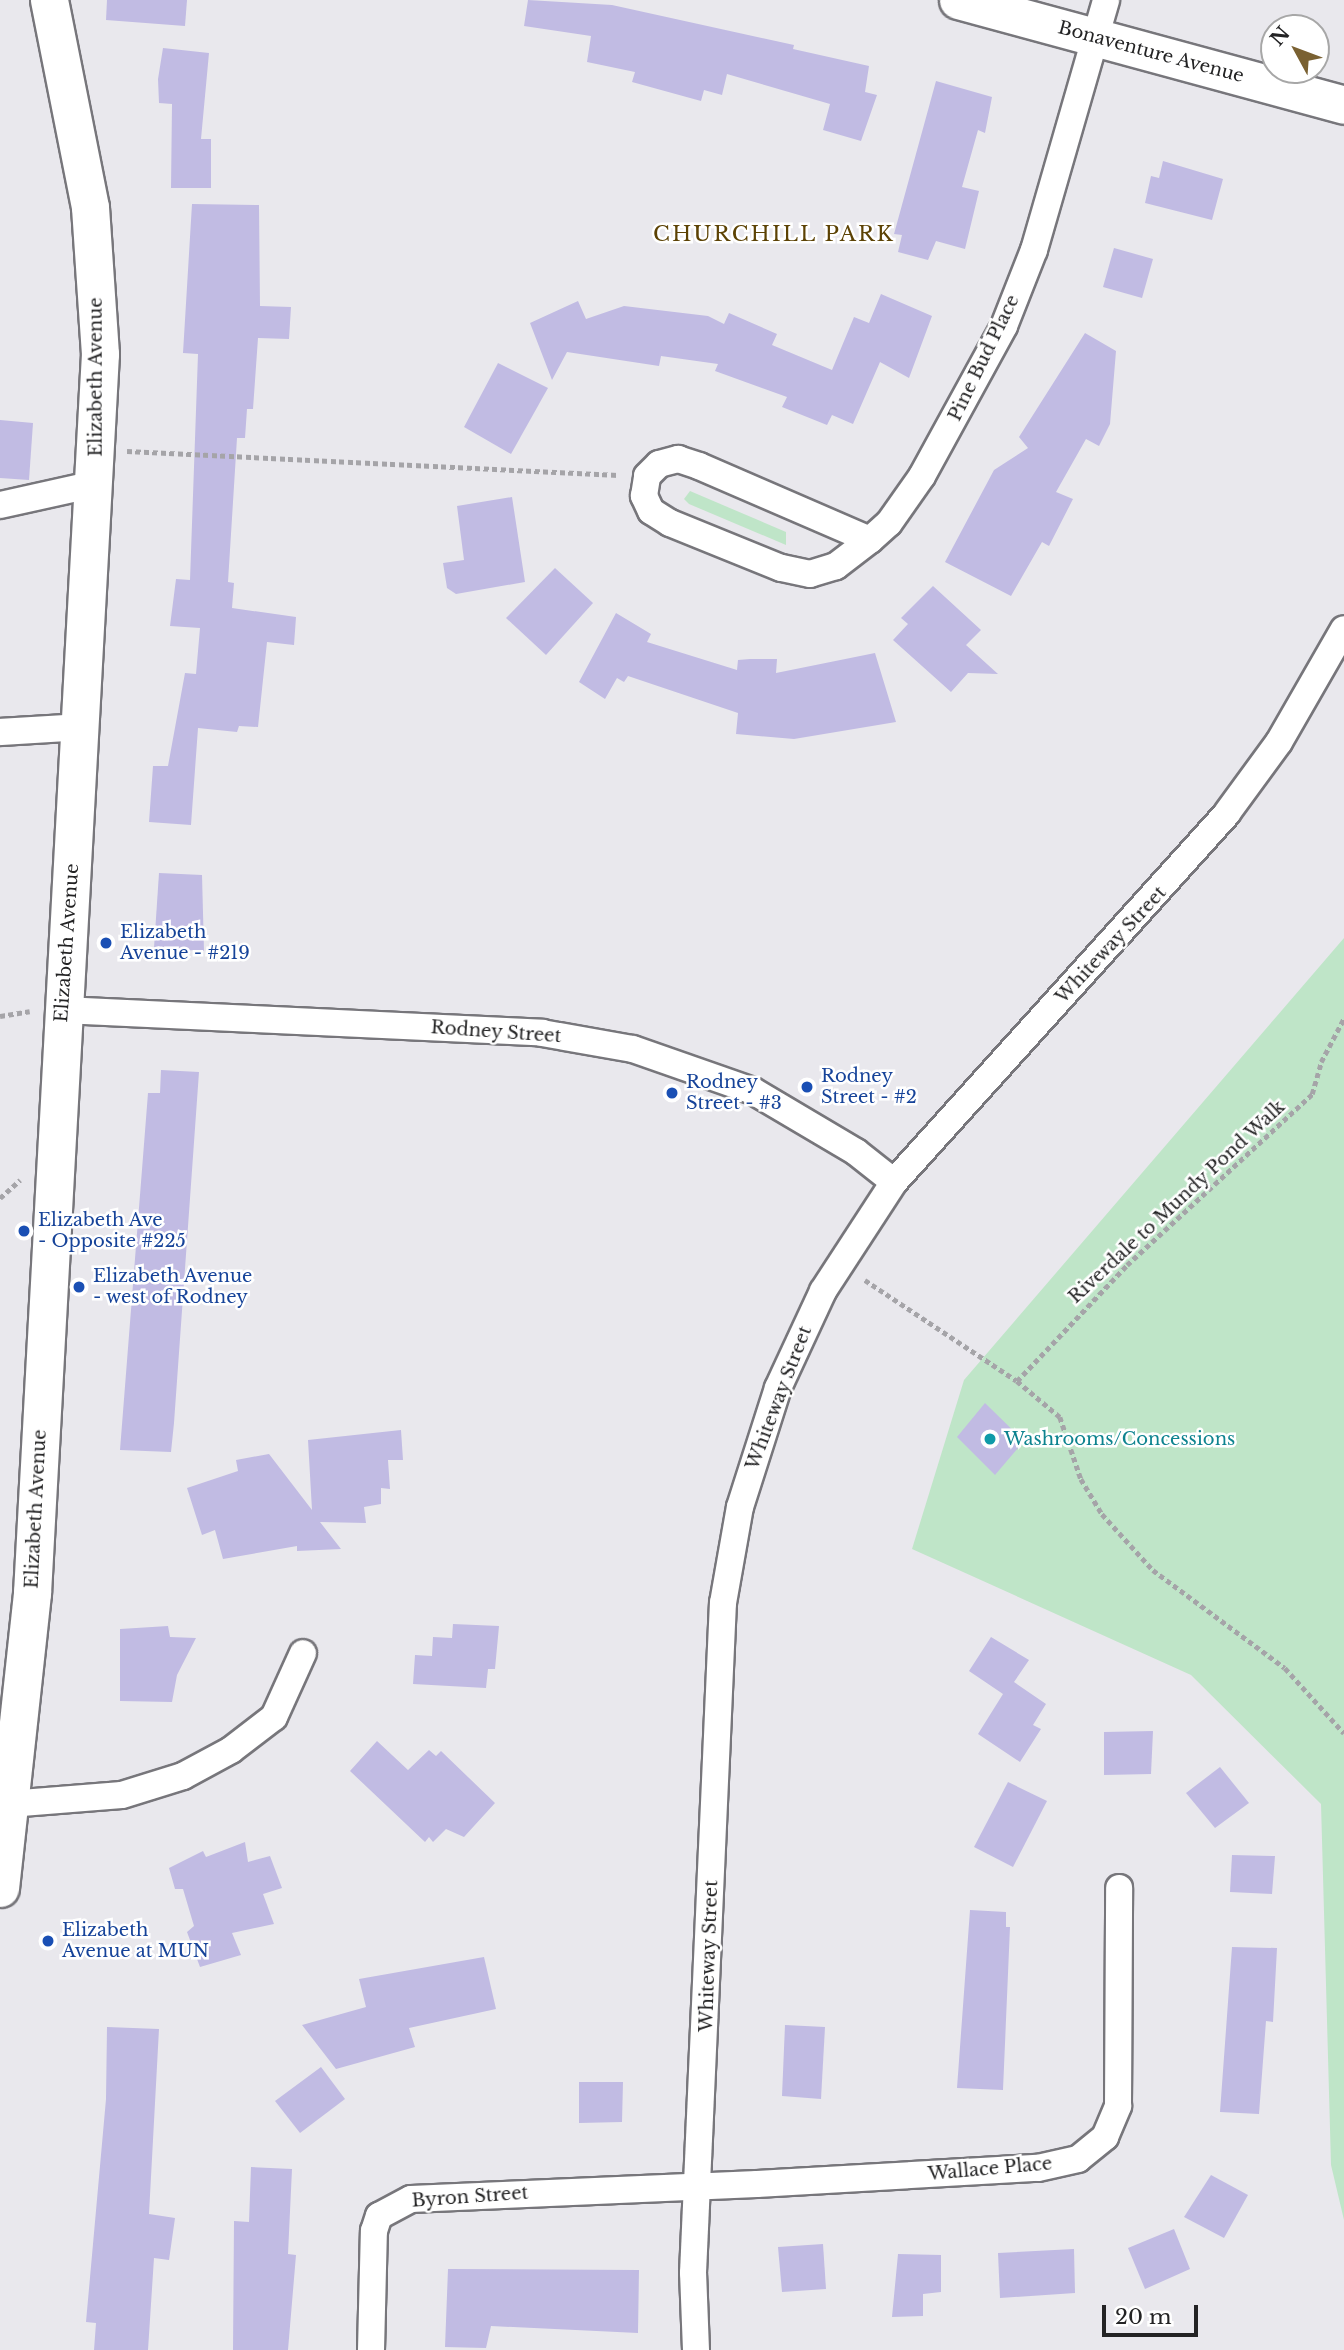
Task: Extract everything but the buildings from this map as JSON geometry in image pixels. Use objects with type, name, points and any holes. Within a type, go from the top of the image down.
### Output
[{"type":"main road","name":"Elizabeth Avenue","points":[[0,1888],[32,1593],[48,1010],[82,727],[100,354],[93,245],[82,153],[49,0]]},
{"type":"main road","name":"Bonaventure Avenue","points":[[958,0],[1344,105]]},
{"type":"street","name":"Pine Bud Place","points":[[647,476],[643,496],[651,511],[781,568],[810,574],[836,565],[870,540],[922,476],[1004,326],[1034,250],[1106,0]]},
{"type":"street","points":[[647,476],[659,464],[678,459],[870,540]]},
{"type":"street","points":[[0,505],[95,484]]},
{"type":"street","name":"Whiteway Street","points":[[696,2350],[693,2273],[700,2185],[718,1689],[731,1551],[751,1468],[798,1344],[840,1261],[894,1182],[1227,813],[1279,742],[1344,629]]},
{"type":"street","points":[[0,732],[82,727]]},
{"type":"street","name":"Rodney Street","points":[[48,1010],[542,1033],[621,1046],[753,1091],[856,1152],[894,1182]]},
{"type":"street","points":[[9,1804],[110,1797],[183,1776],[231,1750],[274,1717],[303,1653]]},
{"type":"street","name":"Wallace Place","points":[[700,2185],[1038,2168],[1078,2160],[1105,2137],[1118,2106],[1119,1888]]},
{"type":"street","name":"Byron Street","points":[[371,2350],[374,2231],[379,2216],[392,2206],[411,2199],[700,2185]]},
{"type":"path","points":[[121,450],[647,476]]},
{"type":"path","points":[[0,1017],[48,1010]]},
{"type":"path","name":"Riverdale to Mundy Pond Walk","points":[[1017,1381],[1126,1265],[1312,1094],[1321,1062],[1344,1018]]},
{"type":"path","points":[[0,1198],[20,1180]]},
{"type":"path","points":[[863,1279],[1017,1381],[1060,1417],[1076,1466],[1102,1514],[1153,1570],[1285,1668],[1344,1733]]},
{"type":"green space","points":[[690,491],[786,532],[786,545],[689,504],[684,499]]},
{"type":"green space","points":[[1344,938],[1344,2220],[1331,2165],[1321,1804],[1191,1675],[912,1549],[964,1380]]},
{"type":"place","name":"Elizabeth Avenue - #219","points":[[106,943]]},
{"type":"place","name":"Rodney Street - #2","points":[[807,1087]]},
{"type":"place","name":"Rodney Street - #3","points":[[672,1093]]},
{"type":"place","name":"Elizabeth Ave - Opposite #225","points":[[24,1231]]},
{"type":"place","name":"Elizabeth Avenue - west of Rodney","points":[[79,1287]]},
{"type":"place","name":"Washrooms/Concessions","points":[[990,1439]]},
{"type":"place","name":"Elizabeth Avenue at MUN","points":[[48,1941]]},
{"type":"district","name":"CHURCHILL PARK","points":[[774,234]]}]
